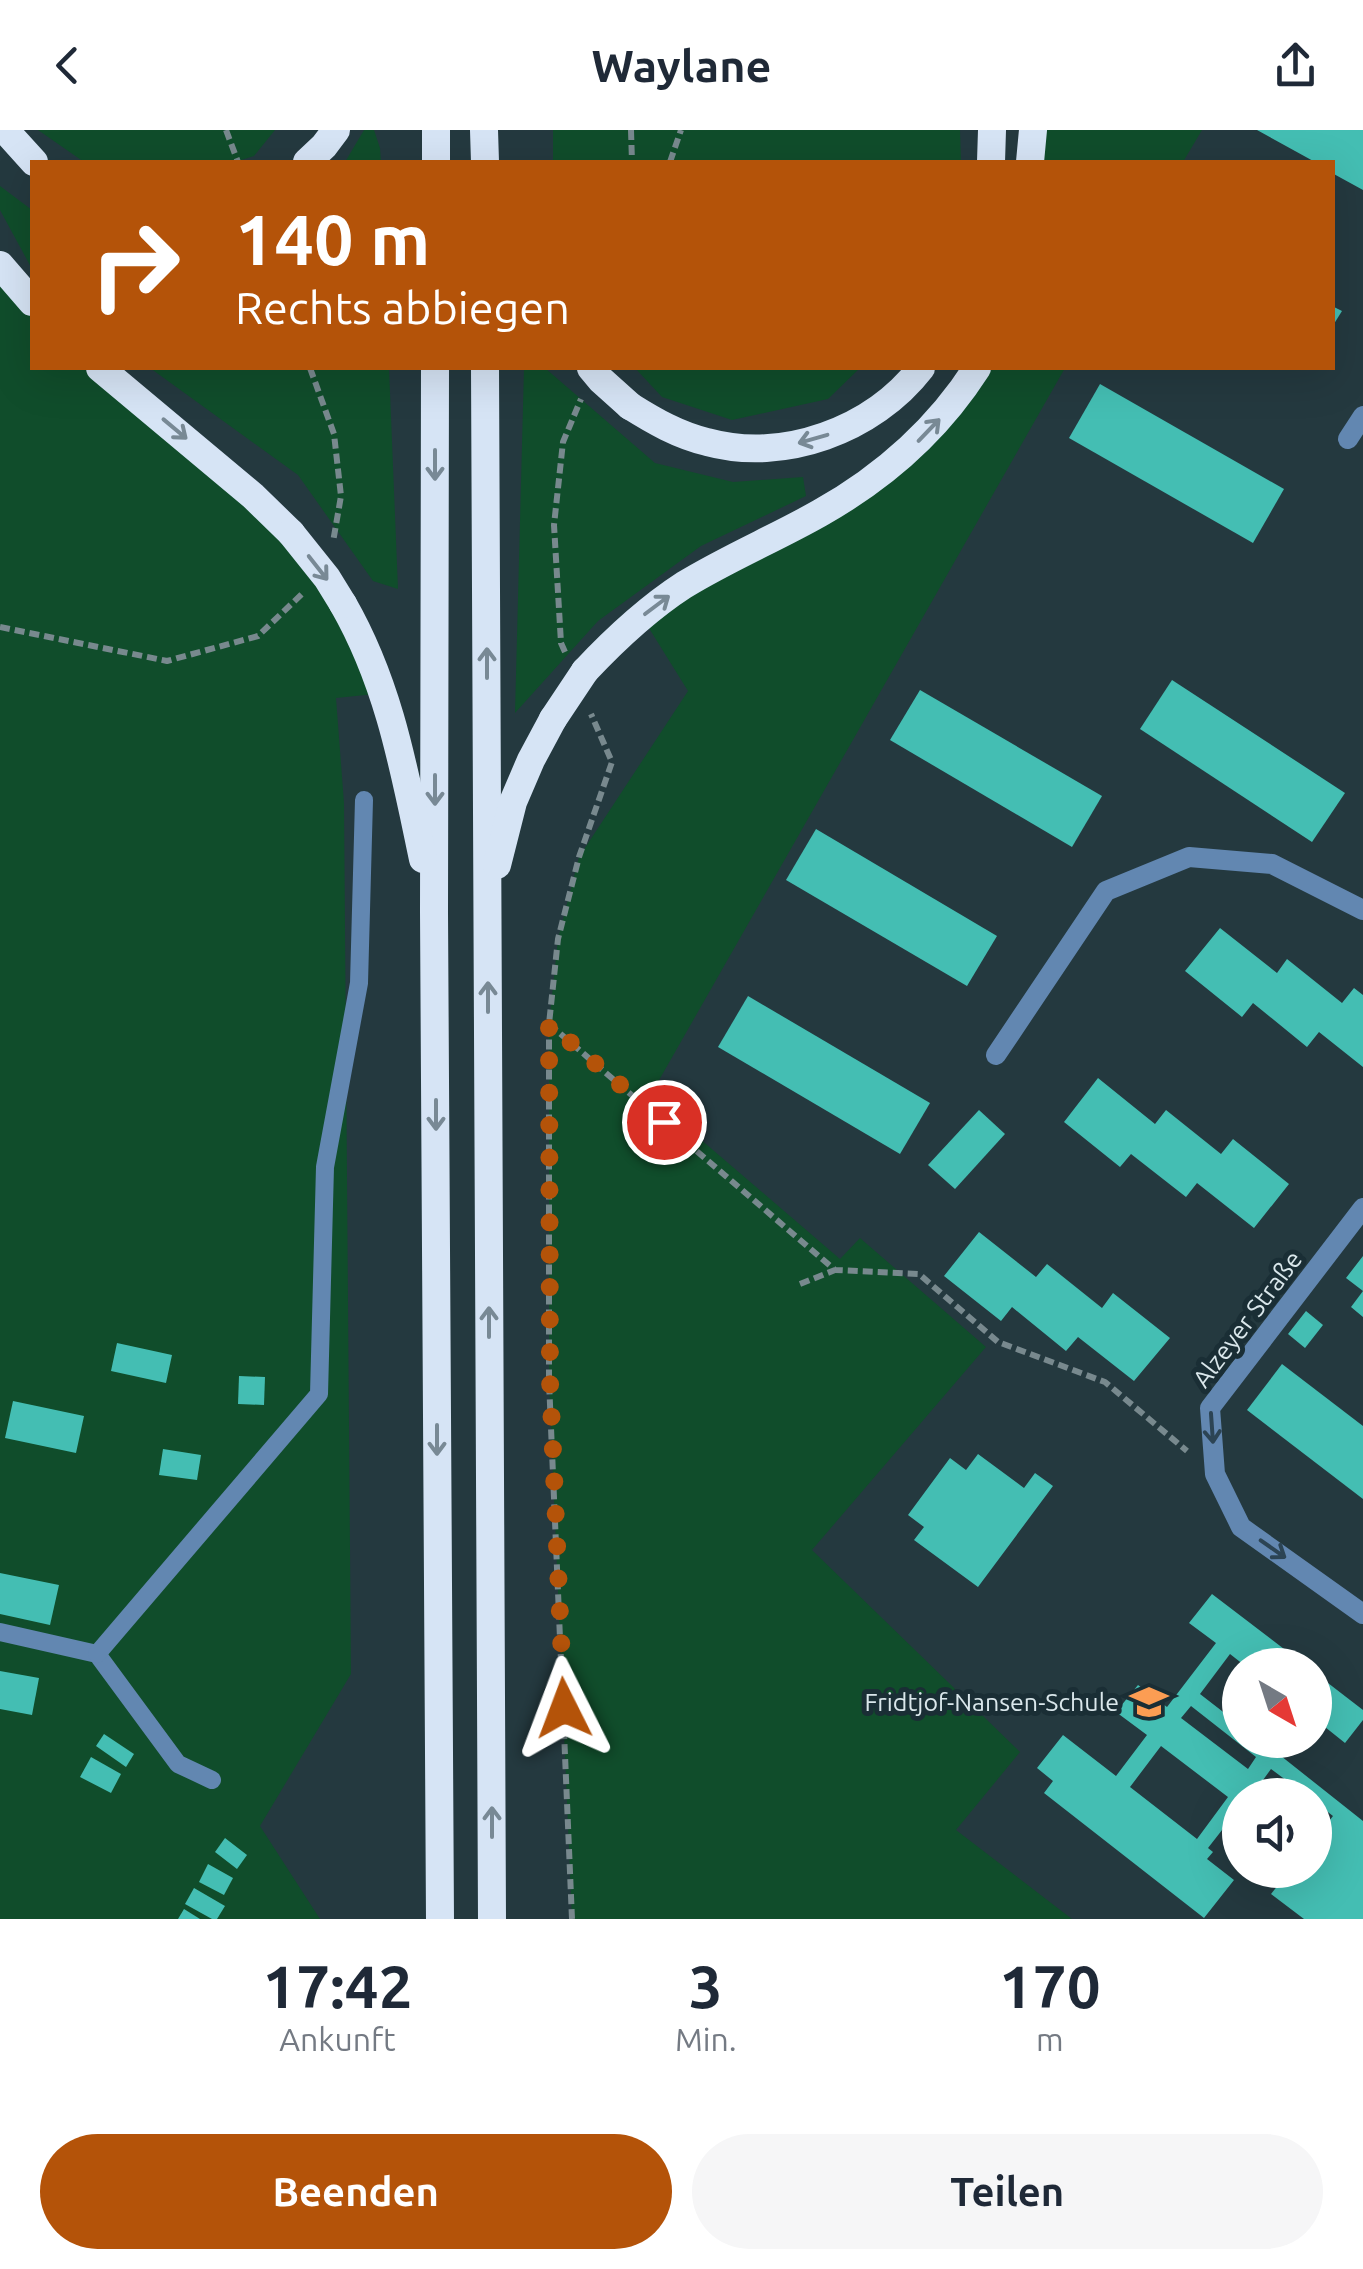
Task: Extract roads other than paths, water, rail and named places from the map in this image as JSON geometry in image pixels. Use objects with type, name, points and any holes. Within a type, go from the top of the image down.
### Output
[{"type":"highway","points":[[4,130],[32,160]]},
{"type":"highway","points":[[309,160],[336,130]]},
{"type":"highway","points":[[436,130],[436,160]]},
{"type":"highway","points":[[990,160],[992,130]]},
{"type":"highway","points":[[1030,160],[1033,130]]},
{"type":"highway","points":[[0,265],[30,300]]},
{"type":"highway","points":[[102,370],[253,496],[291,533],[343,604],[385,693],[434,912]]},
{"type":"highway","points":[[435,370],[440,1919]]},
{"type":"highway","points":[[486,370],[492,1919]]},
{"type":"highway","points":[[594,370],[630,406],[668,428],[708,443],[751,448],[794,444],[836,433],[874,413],[908,385],[919,370]]},
{"type":"highway","points":[[488,901],[514,802],[577,666],[610,645],[682,586],[862,487],[926,434],[976,370]]},
{"type":"street","points":[[1348,438],[1363,416]]},
{"type":"street","points":[[996,1055],[1106,890],[1189,857],[1272,864],[1363,910]]},
{"type":"street","name":"Alzeyer Straße","points":[[1363,1208],[1210,1408],[1215,1474],[1241,1526],[1363,1614]]},
{"type":"lane","points":[[97,1654],[319,1394],[325,1167],[358,982],[364,800]]},
{"type":"lane","points":[[0,1632],[97,1654],[178,1764],[212,1780]]},
{"type":"place","name":"Fridtjof-Nansen-Schule","points":[[1149,1702]]}]
